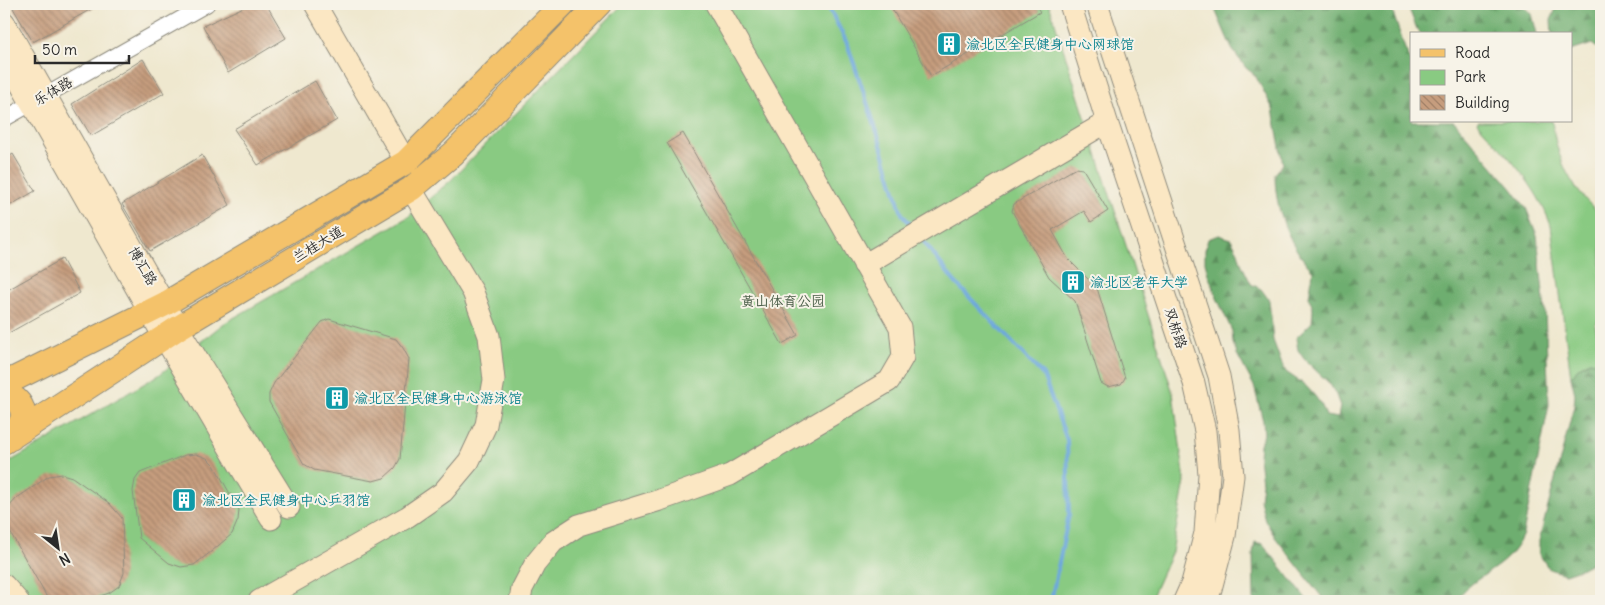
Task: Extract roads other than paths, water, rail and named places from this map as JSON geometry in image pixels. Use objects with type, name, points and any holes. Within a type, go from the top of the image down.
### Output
[{"type":"main road","points":[[315,4],[406,162]]},
{"type":"main road","name":"兰桂大道","points":[[4,384],[157,308],[406,162],[563,4]]},
{"type":"main road","name":"兰桂大道","points":[[7,440],[171,332],[411,189],[454,153],[599,4]]},
{"type":"main road","points":[[520,601],[522,589],[535,564],[553,542],[579,525],[660,500],[730,475],[889,382],[903,357],[900,326],[716,4]]},
{"type":"main road","name":"双桥路","points":[[1070,4],[1194,383],[1205,431],[1209,474],[1205,533],[1192,583],[1184,601]]},
{"type":"main road","name":"双桥路","points":[[1097,4],[1218,376],[1229,430],[1233,476],[1225,536],[1212,589],[1206,601]]},
{"type":"main road","name":"博汇路","points":[[4,22],[38,100],[171,332],[271,518]]},
{"type":"main road","name":"博汇路","points":[[4,54],[38,100]]},
{"type":"main road","points":[[864,264],[1108,122]]},
{"type":"main road","points":[[259,601],[407,517],[442,492],[469,461],[486,425],[494,380],[489,336],[473,292],[411,189]]},
{"type":"main road","name":"博汇路","points":[[171,332],[289,507]]},
{"type":"main road","points":[[4,392],[15,397],[22,409],[22,421],[7,440]]},
{"type":"main road","points":[[4,585],[18,601]]},
{"type":"street","name":"乐体路","points":[[4,119],[207,4]]},
{"type":"waterway","points":[[827,4],[847,43],[902,214],[914,229]]},
{"type":"waterway","points":[[921,238],[954,281],[1043,375],[1067,440],[1069,514],[1051,601]]},
{"type":"place","name":"渝北区全民健身中心网球馆","points":[[949,44]]},
{"type":"place","name":"渝北区老年大学","points":[[1073,282]]},
{"type":"place","name":"渝北区全民健身中心游泳馆","points":[[337,398]]},
{"type":"place","name":"渝北区全民健身中心乒羽馆","points":[[184,500]]},
{"type":"park label","name":"黄山体育公园","points":[[783,301]]}]
